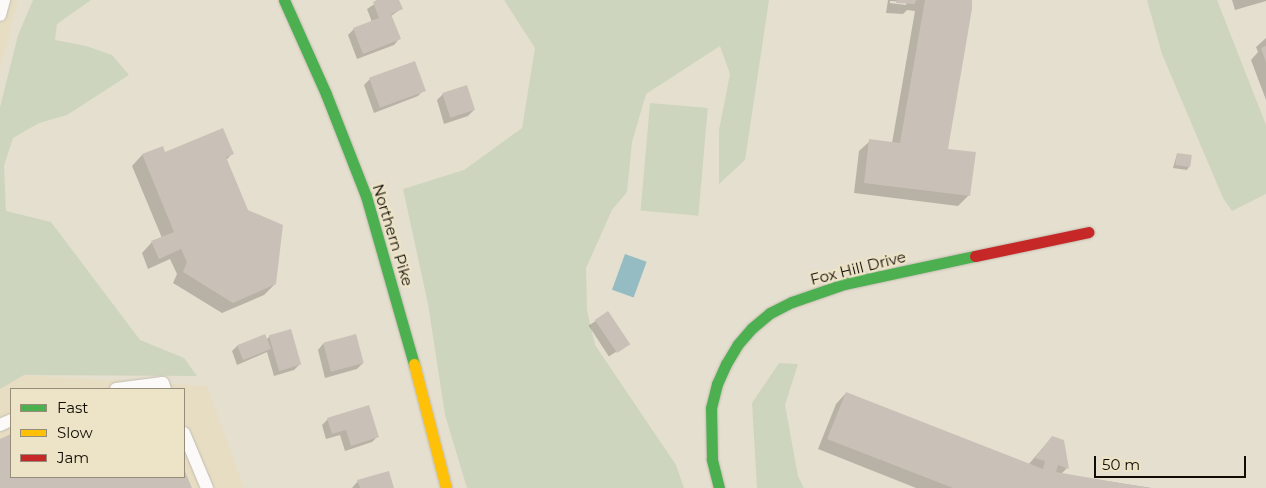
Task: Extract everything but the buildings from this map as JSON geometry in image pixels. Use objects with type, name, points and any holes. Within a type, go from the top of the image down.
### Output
[{"type":"street","name":"Northern Pike","points":[[284,0],[326,94],[366,196],[400,310],[446,488]]},
{"type":"street","name":"Fox Hill Drive","points":[[719,488],[712,459],[710,431],[711,408],[717,384],[738,344],[752,328],[770,313],[792,302],[844,284],[1089,232]]},
{"type":"lane","points":[[0,15],[4,0]]},
{"type":"lane","points":[[125,388],[163,384],[165,388]]},
{"type":"lane","points":[[185,435],[207,488]]},
{"type":"shaded area","points":[[0,0],[18,0],[0,69]]},
{"type":"shaded area","points":[[0,230],[4,374],[207,386],[244,488],[0,488]]},
{"type":"green space","points":[[33,0],[91,0],[57,24],[55,40],[86,46],[112,55],[129,75],[67,115],[39,123],[13,138],[4,166],[6,211],[51,222],[140,340],[184,358],[197,376],[24,375],[0,389],[0,107],[18,35]]},
{"type":"green space","points":[[504,0],[769,0],[745,160],[719,184],[719,130],[730,74],[720,46],[646,94],[632,142],[627,192],[612,210],[586,268],[587,310],[595,345],[676,465],[684,488],[467,488],[445,415],[428,304],[403,189],[464,170],[522,128],[535,48]]},
{"type":"green space","points":[[1147,0],[1217,0],[1266,125],[1266,194],[1232,211],[1223,198],[1162,54]]},
{"type":"green space","points":[[650,103],[708,108],[698,216],[641,211]]},
{"type":"green space","points":[[779,363],[798,364],[785,405],[798,476],[804,488],[757,488],[752,403]]},
{"type":"water","points":[[625,254],[647,262],[634,298],[612,290]]},
{"type":"traffic: fast","points":[[284,0],[326,94],[366,196],[414,364]]},
{"type":"traffic: fast","points":[[719,488],[712,459],[711,408],[717,384],[726,364],[738,344],[752,328],[770,313],[792,302],[844,284],[975,256]]},
{"type":"traffic: slow","points":[[414,364],[446,488]]},
{"type":"traffic: jam","points":[[975,256],[1089,232]]}]
